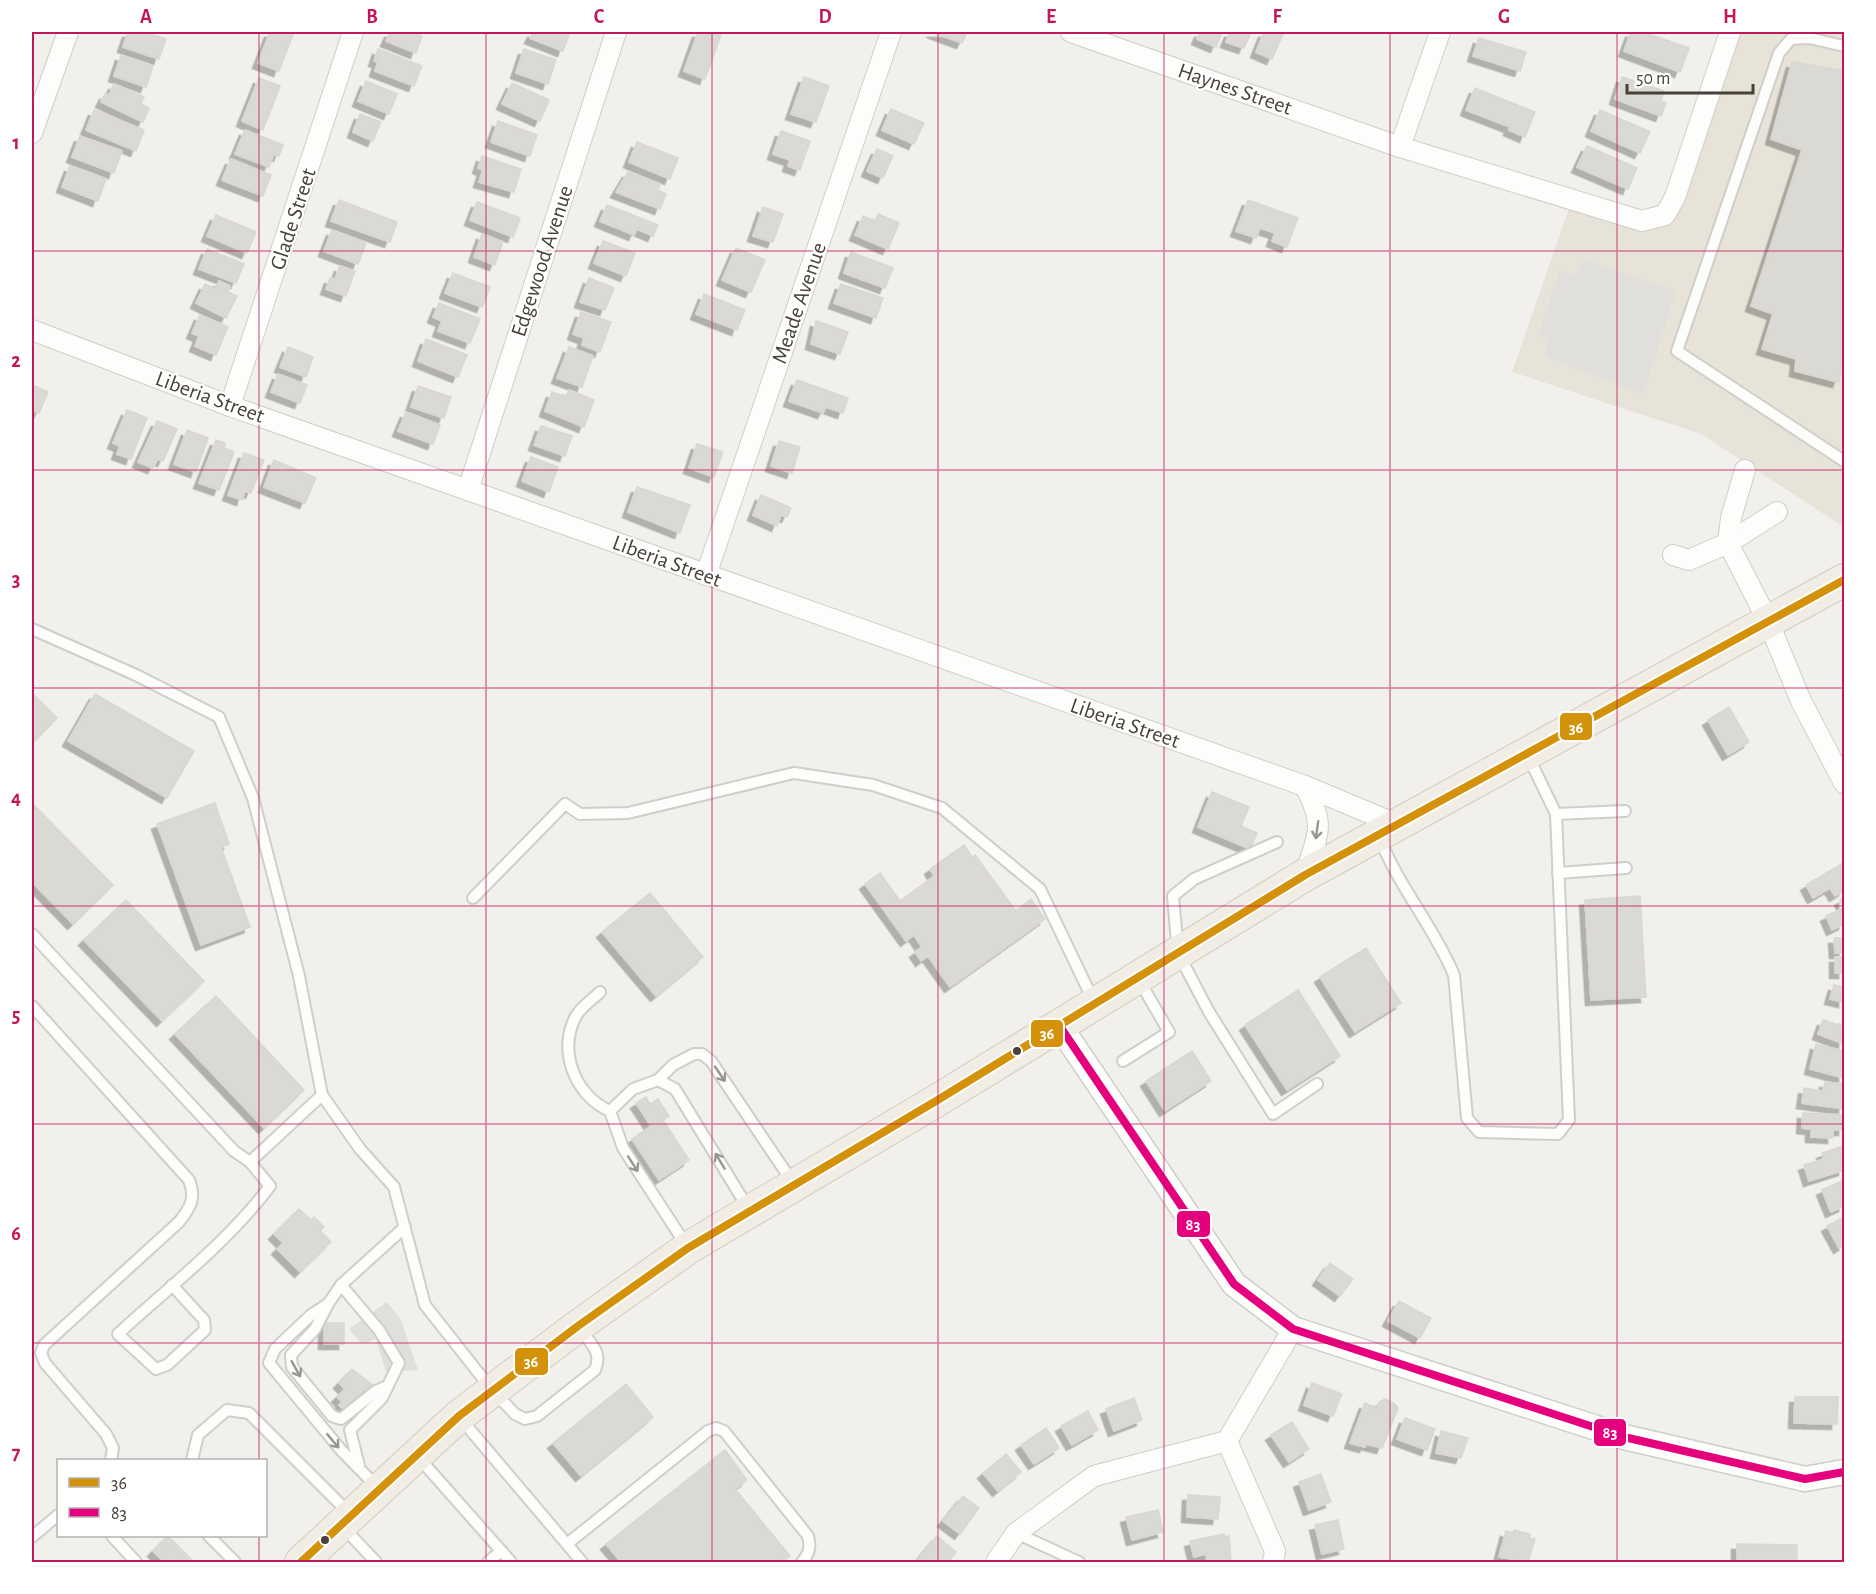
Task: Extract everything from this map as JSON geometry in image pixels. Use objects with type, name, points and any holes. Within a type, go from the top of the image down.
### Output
[{"type":"main road","points":[[301,1563],[346,1520],[370,1480],[417,1455],[459,1416],[492,1390],[688,1248],[1305,875],[1845,580]]},
{"type":"street","points":[[32,133],[68,32]]},
{"type":"street","name":"Glade Street","points":[[230,406],[353,32]]},
{"type":"street","name":"Edgewood Avenue","points":[[468,490],[616,32]]},
{"type":"street","name":"Meade Avenue","points":[[706,575],[891,32]]},
{"type":"street","name":"Haynes Street","points":[[1076,32],[1400,147],[1642,221],[1665,215],[1675,197],[1731,32]]},
{"type":"street","points":[[1400,147],[1440,32]]},
{"type":"street","name":"Liberia Street","points":[[32,330],[230,406],[1305,786],[1388,830]]},
{"type":"street","points":[[1746,470],[1731,518],[1728,543],[1768,621],[1801,700],[1845,783]]},
{"type":"street","points":[[1673,555],[1689,560],[1728,543],[1777,512]]},
{"type":"street","points":[[1305,786],[1318,811],[1319,829],[1305,875]]},
{"type":"street","points":[[1059,1024],[1234,1284],[1293,1329],[1624,1437],[1805,1479],[1845,1472]]},
{"type":"street","points":[[996,1563],[1016,1533],[1094,1476],[1227,1441],[1293,1329]]},
{"type":"street","points":[[1227,1441],[1275,1551],[1273,1563]]},
{"type":"lane","points":[[1845,46],[1809,39],[1791,39],[1779,53],[1677,351],[1845,461]]},
{"type":"lane","points":[[32,629],[136,675],[219,717],[254,798],[299,976],[322,1095],[360,1149],[394,1187],[425,1305],[492,1390],[515,1414],[525,1419],[537,1416],[595,1370],[600,1360],[598,1353],[578,1326]]},
{"type":"lane","points":[[1388,830],[1387,858],[1455,975],[1467,1118],[1479,1132],[1558,1134],[1569,1120],[1556,814],[1527,753]]},
{"type":"lane","points":[[473,898],[565,804],[580,814],[628,813],[794,773],[873,784],[942,808],[1040,889],[1095,1003]]},
{"type":"lane","points":[[1556,814],[1625,811]]},
{"type":"lane","points":[[1277,842],[1194,879],[1173,896],[1178,953],[1209,1012],[1273,1114],[1317,1084]]},
{"type":"lane","points":[[1558,873],[1626,868]]},
{"type":"lane","points":[[32,934],[234,1151],[250,1162],[270,1186],[252,1211],[118,1334],[156,1369],[167,1365],[205,1330],[204,1320],[172,1285]]},
{"type":"lane","points":[[1123,1061],[1169,1032],[1137,977]]},
{"type":"lane","points":[[600,992],[576,1015],[568,1046],[573,1074],[585,1094],[595,1104],[610,1111],[623,1148],[688,1248]]},
{"type":"lane","points":[[32,1006],[189,1180],[194,1194],[190,1209],[179,1222],[44,1345],[42,1353],[45,1363],[106,1434],[113,1448],[111,1459]]},
{"type":"lane","points":[[610,1111],[633,1089],[658,1080],[673,1065],[694,1054],[702,1054],[711,1061],[794,1185]]},
{"type":"lane","points":[[658,1080],[675,1089],[750,1211]]},
{"type":"lane","points":[[250,1162],[322,1095]]},
{"type":"lane","points":[[387,1386],[376,1391],[341,1419],[332,1416],[292,1367],[291,1355],[315,1329],[341,1285],[405,1227]]},
{"type":"lane","points":[[341,1285],[379,1330],[399,1363],[382,1398],[350,1430],[370,1480]]},
{"type":"lane","points":[[328,1304],[311,1316],[275,1349],[269,1363],[370,1480]]},
{"type":"lane","points":[[192,1459],[198,1435],[227,1410],[249,1413],[346,1520],[376,1563]]},
{"type":"lane","points":[[459,1416],[582,1563]]},
{"type":"lane","points":[[567,1544],[708,1431],[716,1428],[724,1431],[808,1536],[811,1544],[802,1563]]},
{"type":"lane","points":[[417,1455],[511,1563]]},
{"type":"lane","points":[[32,1537],[57,1516]]},
{"type":"lane","points":[[1016,1533],[1079,1563]]},
{"type":"lane","points":[[113,1537],[136,1563]]},
{"type":"lane","points":[[210,1537],[235,1563]]},
{"type":"lane","points":[[488,1563],[501,1551]]},
{"type":"shaded area","points":[[1730,32],[1844,32],[1844,527],[1701,434],[1512,372],[1572,200],[1665,215]]},
{"type":"shaded area","points":[[1584,260],[1676,291],[1643,394],[1546,357],[1548,339],[1538,335],[1560,271],[1575,274]]},
{"type":"shaded area","points":[[387,1302],[401,1320],[418,1370],[386,1372],[376,1339],[362,1344],[349,1329]]},
{"type":"building","points":[[128,32],[144,32],[166,39],[159,59],[123,47]]},
{"type":"building","points":[[270,32],[294,32],[279,71],[258,63]]},
{"type":"building","points":[[390,32],[411,32],[422,36],[416,53],[386,41]]},
{"type":"building","points":[[533,32],[570,32],[563,51],[530,38]]},
{"type":"building","points":[[698,32],[722,32],[705,79],[684,71]]},
{"type":"building","points":[[932,32],[967,32],[962,43]]},
{"type":"building","points":[[1200,32],[1222,32],[1216,47],[1197,39]]},
{"type":"building","points":[[1230,32],[1251,32],[1244,48],[1226,42]]},
{"type":"building","points":[[1264,32],[1284,32],[1272,59],[1256,52]]},
{"type":"building","points":[[1631,32],[1643,32],[1689,48],[1680,72],[1624,51]]},
{"type":"building","points":[[1479,38],[1526,52],[1520,71],[1473,56]]},
{"type":"building","points":[[378,49],[422,66],[414,86],[375,71],[378,62],[374,61]]},
{"type":"building","points":[[524,49],[556,60],[548,84],[516,73]]},
{"type":"building","points":[[121,55],[153,66],[146,87],[114,76]]},
{"type":"building","points":[[1792,62],[1844,71],[1844,328],[1842,336],[1844,337],[1844,364],[1838,382],[1795,371],[1796,359],[1762,349],[1773,314],[1751,306],[1802,150],[1771,139]]},
{"type":"building","points":[[804,77],[829,86],[816,122],[791,114]]},
{"type":"building","points":[[1622,77],[1664,91],[1661,101],[1666,103],[1661,116],[1615,99]]},
{"type":"building","points":[[259,78],[280,86],[263,130],[242,121]]},
{"type":"building","points":[[366,81],[397,94],[389,114],[358,101]]},
{"type":"building","points":[[512,83],[549,100],[540,121],[502,104]]},
{"type":"building","points":[[114,84],[144,97],[141,104],[149,108],[143,122],[101,102],[105,94],[109,95]]},
{"type":"building","points":[[1475,88],[1535,112],[1525,137],[1509,130],[1510,127],[1466,110]]},
{"type":"building","points":[[891,109],[924,123],[914,144],[882,130]]},
{"type":"building","points":[[94,110],[144,130],[136,151],[86,130]]},
{"type":"building","points":[[1600,110],[1650,132],[1640,153],[1591,131]]},
{"type":"building","points":[[360,114],[381,122],[373,141],[353,132]]},
{"type":"building","points":[[498,121],[537,135],[530,156],[491,142]]},
{"type":"building","points":[[245,130],[283,145],[279,156],[274,154],[269,167],[235,154]]},
{"type":"building","points":[[781,131],[810,141],[800,170],[788,166],[790,160],[773,154]]},
{"type":"building","points":[[80,136],[122,151],[114,173],[72,157]]},
{"type":"building","points":[[637,142],[678,158],[670,179],[629,162]]},
{"type":"building","points":[[1587,146],[1637,168],[1628,189],[1577,167]]},
{"type":"building","points":[[877,149],[893,156],[883,178],[867,171]]},
{"type":"building","points":[[482,156],[521,169],[514,192],[479,182],[483,170],[478,168]]},
{"type":"building","points":[[231,159],[271,175],[263,196],[222,180]]},
{"type":"building","points":[[70,166],[106,179],[98,201],[62,187]]},
{"type":"building","points":[[628,172],[660,184],[658,190],[666,194],[660,209],[616,192]]},
{"type":"building","points":[[339,200],[397,222],[390,242],[331,221]]},
{"type":"building","points":[[1248,200],[1298,218],[1287,247],[1272,241],[1275,233],[1260,228],[1256,238],[1236,231]]},
{"type":"building","points":[[477,202],[520,218],[513,237],[470,220]]},
{"type":"building","points":[[607,205],[658,225],[653,236],[637,229],[634,235],[600,221]]},
{"type":"building","points":[[763,207],[783,214],[773,242],[753,236]]},
{"type":"building","points":[[878,214],[899,223],[888,249],[855,235],[863,216],[875,221]]},
{"type":"building","points":[[216,215],[256,232],[247,253],[207,236]]},
{"type":"building","points":[[332,230],[366,243],[358,264],[324,251]]},
{"type":"building","points":[[482,234],[503,242],[495,265],[474,257]]},
{"type":"building","points":[[603,241],[635,253],[626,276],[594,263]]},
{"type":"building","points":[[736,248],[765,260],[751,292],[722,280]]},
{"type":"building","points":[[207,249],[244,264],[236,283],[199,269]]},
{"type":"building","points":[[851,252],[893,268],[885,288],[844,273]]},
{"type":"building","points":[[340,266],[355,271],[346,296],[326,289],[330,278],[335,279]]},
{"type":"building","points":[[453,273],[490,287],[482,307],[445,293]]},
{"type":"building","points":[[589,278],[614,288],[605,310],[580,302]]},
{"type":"building","points":[[219,281],[230,286],[228,292],[237,296],[226,318],[196,303],[205,284],[215,289]]},
{"type":"building","points":[[841,284],[883,298],[876,318],[834,303]]},
{"type":"building","points":[[704,294],[745,310],[737,330],[696,314]]},
{"type":"building","points":[[439,303],[480,319],[470,343],[438,331],[442,321],[433,317]]},
{"type":"building","points":[[581,312],[611,322],[600,352],[582,345],[584,338],[573,334]]},
{"type":"building","points":[[200,315],[228,327],[216,355],[195,346],[199,336],[192,333]]},
{"type":"building","points":[[816,321],[848,332],[840,354],[811,344]]},
{"type":"building","points":[[426,339],[467,355],[458,377],[418,361]]},
{"type":"building","points":[[288,347],[313,357],[306,377],[280,367]]},
{"type":"building","points":[[569,347],[593,356],[582,387],[557,378]]},
{"type":"building","points":[[278,374],[307,385],[300,403],[271,392]]},
{"type":"building","points":[[797,380],[848,398],[843,413],[826,407],[823,413],[789,401]]},
{"type":"building","points":[[32,385],[48,392],[39,413],[32,410]]},
{"type":"building","points":[[418,386],[451,397],[444,418],[411,407]]},
{"type":"building","points":[[569,390],[594,400],[584,427],[545,411],[552,392],[566,397]]},
{"type":"building","points":[[127,410],[147,418],[131,459],[117,454],[120,446],[113,443]]},
{"type":"building","points":[[406,412],[440,425],[433,444],[398,431]]},
{"type":"building","points":[[157,421],[177,429],[163,461],[158,459],[153,468],[138,462]]},
{"type":"building","points":[[541,426],[572,436],[565,456],[534,445]]},
{"type":"building","points":[[187,430],[208,438],[196,472],[174,464]]},
{"type":"building","points":[[216,440],[225,443],[224,448],[234,452],[219,490],[199,483]]},
{"type":"building","points":[[779,441],[800,447],[792,473],[771,466]]},
{"type":"building","points":[[697,444],[723,452],[714,477],[689,468]]},
{"type":"building","points":[[244,453],[264,460],[251,493],[245,491],[242,500],[228,495]]},
{"type":"building","points":[[531,457],[558,467],[549,492],[522,481]]},
{"type":"building","points":[[274,460],[316,478],[305,503],[264,487]]},
{"type":"building","points":[[637,487],[690,505],[680,533],[628,512]]},
{"type":"building","points":[[761,495],[791,508],[787,517],[781,515],[777,526],[753,515]]},
{"type":"building","points":[[32,693],[57,718],[32,743]]},
{"type":"building","points":[[95,694],[194,751],[167,798],[68,741]]},
{"type":"building","points":[[1729,707],[1749,742],[1728,755],[1708,720]]},
{"type":"building","points":[[1212,792],[1249,807],[1241,826],[1257,833],[1250,849],[1198,827]]},
{"type":"building","points":[[32,803],[113,885],[73,924],[32,882]]},
{"type":"building","points":[[215,803],[229,844],[221,847],[250,927],[201,945],[157,824]]},
{"type":"building","points":[[964,845],[972,857],[975,855],[1016,911],[1031,899],[1045,919],[950,987],[928,956],[921,961],[915,952],[922,947],[914,935],[906,941],[865,884],[880,873],[900,901],[934,876],[930,869]]},
{"type":"building","points":[[1843,863],[1844,890],[1835,896],[1830,888],[1813,898],[1806,885]]},
{"type":"building","points":[[650,893],[703,957],[656,996],[602,932]]},
{"type":"building","points":[[1640,896],[1646,997],[1591,1000],[1585,900]]},
{"type":"building","points":[[126,900],[204,981],[162,1021],[84,940]]},
{"type":"building","points":[[1844,908],[1844,924],[1832,930],[1826,916]]},
{"type":"building","points":[[1834,938],[1844,938],[1844,953],[1835,953]]},
{"type":"building","points":[[1366,948],[1401,1003],[1355,1032],[1320,977]]},
{"type":"building","points":[[1835,957],[1844,957],[1844,973],[1835,973]]},
{"type":"building","points":[[1834,985],[1844,987],[1844,1002],[1830,999]]},
{"type":"building","points":[[1298,990],[1340,1056],[1287,1090],[1245,1025]]},
{"type":"building","points":[[216,996],[304,1090],[264,1128],[175,1034]]},
{"type":"building","points":[[1844,1018],[1844,1044],[1818,1034],[1823,1020],[1841,1026]]},
{"type":"building","points":[[1816,1044],[1844,1051],[1844,1078],[1810,1069]]},
{"type":"building","points":[[1192,1051],[1211,1081],[1165,1111],[1146,1081]]},
{"type":"building","points":[[1825,1082],[1844,1084],[1844,1109],[1802,1103],[1804,1088],[1823,1091]]},
{"type":"building","points":[[646,1097],[650,1104],[658,1099],[669,1116],[663,1120],[689,1160],[659,1180],[632,1139],[651,1126],[636,1103]]},
{"type":"building","points":[[1803,1113],[1844,1115],[1844,1130],[1833,1130],[1833,1138],[1811,1137],[1811,1129],[1802,1128]]},
{"type":"building","points":[[1843,1146],[1844,1170],[1809,1181],[1804,1165],[1824,1159],[1822,1153]]},
{"type":"building","points":[[1844,1180],[1844,1206],[1831,1212],[1822,1190]]},
{"type":"building","points":[[299,1209],[311,1220],[314,1217],[324,1227],[320,1231],[331,1242],[300,1272],[277,1249],[283,1243],[274,1234]]},
{"type":"building","points":[[1844,1217],[1844,1245],[1839,1248],[1827,1226]]},
{"type":"building","points":[[1330,1263],[1353,1279],[1340,1296],[1318,1280]]},
{"type":"building","points":[[1399,1301],[1431,1318],[1420,1338],[1388,1321]]},
{"type":"building","points":[[324,1323],[344,1323],[344,1344],[324,1344]]},
{"type":"building","points":[[352,1369],[374,1386],[368,1393],[365,1389],[344,1410],[339,1405],[342,1402],[337,1397],[345,1389],[339,1383]]},
{"type":"building","points":[[1312,1383],[1342,1394],[1333,1416],[1304,1405]]},
{"type":"building","points":[[626,1384],[653,1417],[581,1476],[553,1443]]},
{"type":"building","points":[[1795,1397],[1838,1397],[1837,1424],[1794,1423]]},
{"type":"building","points":[[1134,1398],[1142,1420],[1114,1431],[1106,1409]]},
{"type":"building","points":[[1385,1399],[1398,1408],[1382,1448],[1350,1443],[1365,1403],[1377,1408],[1379,1402]]},
{"type":"building","points":[[1088,1411],[1098,1430],[1072,1445],[1061,1426]]},
{"type":"building","points":[[1405,1418],[1435,1429],[1427,1450],[1397,1439]]},
{"type":"building","points":[[1292,1422],[1309,1449],[1289,1462],[1271,1435]]},
{"type":"building","points":[[1046,1428],[1059,1448],[1034,1464],[1021,1445]]},
{"type":"building","points":[[1441,1431],[1468,1438],[1461,1458],[1436,1453]]},
{"type":"building","points":[[725,1450],[747,1480],[735,1489],[790,1556],[781,1562],[621,1562],[606,1544]]},
{"type":"building","points":[[1006,1454],[1021,1472],[998,1491],[983,1473]]},
{"type":"building","points":[[1321,1474],[1331,1502],[1309,1510],[1299,1482]]},
{"type":"building","points":[[1188,1495],[1220,1497],[1218,1519],[1187,1517]]},
{"type":"building","points":[[963,1496],[979,1508],[960,1534],[943,1521]]},
{"type":"building","points":[[1158,1510],[1163,1532],[1132,1540],[1126,1517]]},
{"type":"building","points":[[1338,1520],[1344,1549],[1322,1554],[1315,1525]]},
{"type":"building","points":[[1514,1530],[1530,1534],[1529,1538],[1535,1539],[1528,1562],[1499,1557],[1506,1531],[1513,1533]]},
{"type":"building","points":[[1224,1534],[1225,1537],[1229,1536],[1231,1562],[1207,1562],[1206,1554],[1194,1557],[1190,1541]]},
{"type":"building","points":[[937,1536],[956,1552],[948,1562],[916,1562]]},
{"type":"building","points":[[169,1537],[194,1562],[164,1562],[153,1551]]},
{"type":"building","points":[[1737,1544],[1797,1545],[1797,1562],[1737,1562]]},
{"type":"transit line","name":"36","points":[[301,1562],[459,1416],[578,1326],[688,1248],[936,1101],[1305,875],[1844,580]]},
{"type":"transit line","name":"83","points":[[1059,1025],[1234,1284],[1293,1329],[1624,1437],[1805,1479],[1844,1472]]}]
